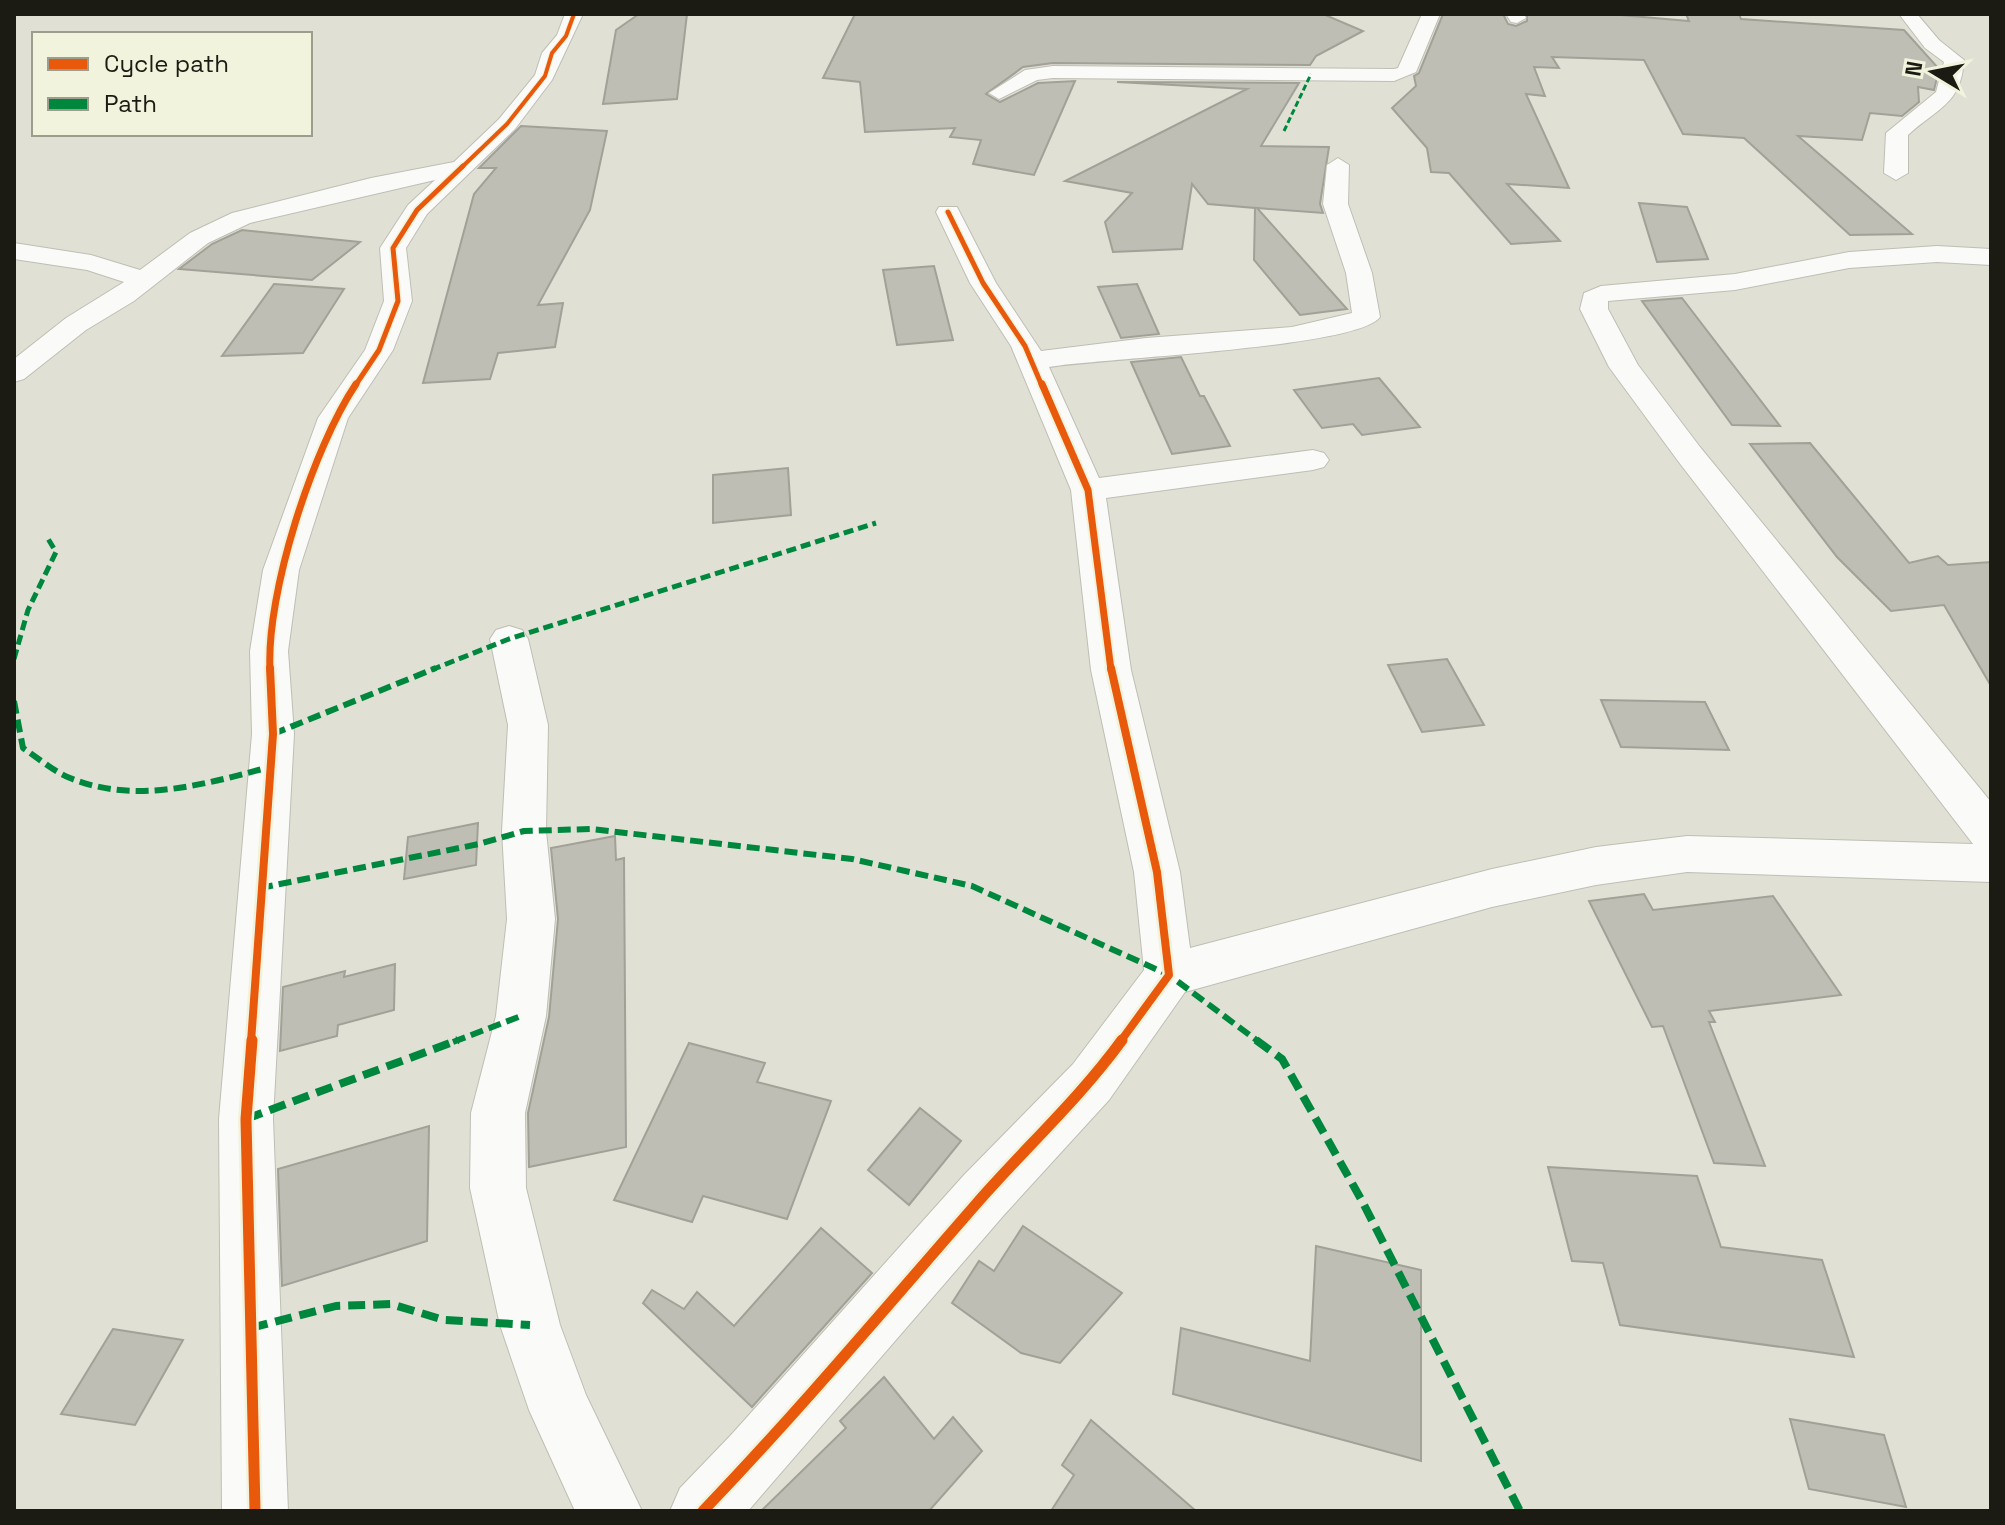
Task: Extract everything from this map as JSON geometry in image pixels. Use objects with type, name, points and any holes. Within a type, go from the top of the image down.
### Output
[{"type":"street","points":[[255,1511],[246,1119],[273,734],[269,651],[281,570],[333,418],[379,350],[398,301],[393,248],[417,210],[507,124],[545,76],[552,53],[566,36],[574,14]]},
{"type":"street","points":[[999,93],[1032,74],[1053,72],[1394,75],[1406,72],[1431,14]]},
{"type":"street","points":[[1896,173],[1897,133],[1948,96],[1954,76],[1954,60],[1932,44],[1908,14]]},
{"type":"street","points":[[1031,361],[1072,353],[1299,335],[1346,326],[1366,317],[1358,267],[1335,207],[1332,179],[1338,165]]},
{"type":"street","points":[[14,373],[76,324],[199,238],[241,218],[371,185],[460,168]]},
{"type":"street","points":[[948,212],[983,283],[1031,361],[1088,490],[1111,670],[1157,872],[1169,975]]},
{"type":"street","points":[[14,251],[91,263],[143,280]]},
{"type":"street","points":[[1991,257],[1937,254],[1849,260],[1735,282],[1601,294],[1594,299],[1594,309],[1624,367],[1689,454],[1991,834]]},
{"type":"street","points":[[1088,490],[1313,460]]},
{"type":"street","points":[[509,639],[528,725],[524,831],[531,919],[521,1016],[498,1113],[498,1188],[530,1325],[560,1410],[609,1511]]},
{"type":"street","points":[[703,1511],[754,1458],[984,1195],[1091,1082],[1169,975],[1492,888],[1657,858],[1687,854],[1809,855],[1991,863]]},
{"type":"building","points":[[639,14],[687,14],[677,99],[603,104],[616,30]]},
{"type":"building","points":[[855,14],[1323,14],[1363,31],[1316,56],[1310,65],[1053,63],[1023,67],[986,94],[1000,102],[1038,83],[1075,81],[1034,175],[973,164],[981,140],[950,137],[955,128],[865,132],[860,82],[823,78]]},
{"type":"building","points":[[1443,14],[1503,14],[1508,24],[1516,26],[1527,21],[1527,14],[1609,14],[1689,21],[1686,14],[1739,14],[1741,19],[1904,30],[1939,69],[1934,90],[1918,87],[1919,102],[1902,116],[1870,113],[1862,140],[1798,136],[1912,234],[1850,235],[1744,138],[1683,134],[1644,60],[1552,57],[1559,68],[1534,67],[1545,96],[1526,94],[1569,188],[1507,184],[1560,241],[1511,244],[1449,173],[1431,172],[1427,148],[1392,108],[1416,86],[1414,76],[1419,73]]},
{"type":"building","points":[[1117,82],[1299,83],[1261,146],[1329,147],[1320,204],[1323,213],[1257,208],[1347,309],[1300,315],[1254,260],[1255,208],[1208,204],[1192,184],[1182,249],[1113,252],[1105,222],[1132,193],[1065,181],[1247,89]]},
{"type":"building","points":[[521,126],[607,131],[590,210],[538,305],[563,303],[555,347],[498,353],[490,379],[423,383],[474,194],[496,168],[479,168]]},
{"type":"building","points":[[1639,203],[1687,207],[1708,259],[1657,262]]},
{"type":"building","points":[[242,230],[360,242],[312,280],[179,269],[212,244]]},
{"type":"building","points":[[934,266],[953,340],[897,345],[883,270]]},
{"type":"building","points":[[274,284],[344,289],[303,353],[222,356]]},
{"type":"building","points":[[1137,284],[1159,334],[1121,338],[1098,287]]},
{"type":"building","points":[[1682,298],[1780,426],[1732,425],[1642,301]]},
{"type":"building","points":[[1181,357],[1230,446],[1172,454],[1131,362]]},
{"type":"building","points":[[1379,378],[1420,427],[1362,435],[1353,424],[1322,428],[1294,390]]},
{"type":"building","points":[[1810,443],[1909,563],[1938,556],[1948,565],[1991,562],[1991,686],[1944,605],[1891,611],[1837,557],[1750,444]]},
{"type":"building","points":[[788,468],[791,515],[713,523],[713,475]]},
{"type":"building","points":[[1447,659],[1484,725],[1422,732],[1388,665]]},
{"type":"building","points":[[1601,700],[1705,702],[1729,750],[1621,747]]},
{"type":"building","points":[[478,823],[476,865],[404,879],[408,837]]},
{"type":"building","points":[[615,836],[616,860],[624,858],[626,1147],[529,1167],[528,1113],[549,1017],[558,919],[551,848]]},
{"type":"building","points":[[1644,894],[1653,910],[1773,896],[1841,995],[1709,1011],[1715,1022],[1709,1022],[1765,1166],[1714,1163],[1663,1026],[1652,1027],[1589,901]]},
{"type":"building","points":[[395,964],[394,1010],[338,1025],[337,1036],[280,1051],[283,987],[345,971],[344,977]]},
{"type":"building","points":[[689,1043],[765,1063],[757,1082],[831,1101],[787,1219],[703,1196],[692,1222],[614,1200]]},
{"type":"building","points":[[920,1108],[961,1141],[909,1205],[868,1170]]},
{"type":"building","points":[[429,1126],[427,1241],[282,1286],[278,1169]]},
{"type":"building","points":[[1548,1167],[1697,1176],[1721,1247],[1822,1260],[1854,1357],[1620,1325],[1603,1263],[1572,1261]]},
{"type":"building","points":[[1023,1226],[1122,1293],[1060,1363],[1021,1353],[952,1303],[979,1261],[994,1271]]},
{"type":"building","points":[[821,1228],[872,1273],[752,1407],[643,1303],[652,1290],[684,1309],[697,1292],[734,1326]]},
{"type":"building","points":[[1316,1246],[1421,1270],[1421,1461],[1173,1394],[1181,1328],[1310,1361]]},
{"type":"building","points":[[113,1329],[183,1340],[135,1425],[61,1414]]},
{"type":"building","points":[[884,1377],[934,1439],[953,1417],[982,1451],[929,1511],[761,1511],[846,1428],[840,1421]]},
{"type":"building","points":[[1790,1419],[1884,1435],[1906,1507],[1809,1489]]},
{"type":"building","points":[[1091,1420],[1196,1511],[1051,1511],[1074,1475],[1062,1465]]},
{"type":"marked path","points":[[1284,131],[1311,74]]},
{"type":"marked path","points":[[273,734],[509,639],[876,523]]},
{"type":"marked path","points":[[14,659],[28,610],[56,552],[47,537]]},
{"type":"marked path","points":[[14,701],[23,748],[64,775],[95,787],[120,791],[170,790],[270,767]]},
{"type":"marked path","points":[[260,888],[479,844],[524,831],[591,829],[852,859],[972,886],[1169,975],[1282,1059],[1361,1199],[1520,1511]]},
{"type":"marked path","points":[[246,1119],[521,1016]]},
{"type":"marked path","points":[[251,1328],[336,1306],[391,1304],[444,1320],[530,1325]]},
{"type":"cycle path","points":[[255,1511],[246,1119],[273,734],[269,651],[281,570],[333,418],[379,350],[398,301],[393,248],[417,210],[507,124],[545,76],[552,53],[566,36],[574,14]]},
{"type":"cycle path","points":[[703,1511],[754,1458],[984,1195],[1091,1082],[1169,975],[1157,872],[1111,670],[1088,490],[1025,346],[983,283],[948,212]]}]
